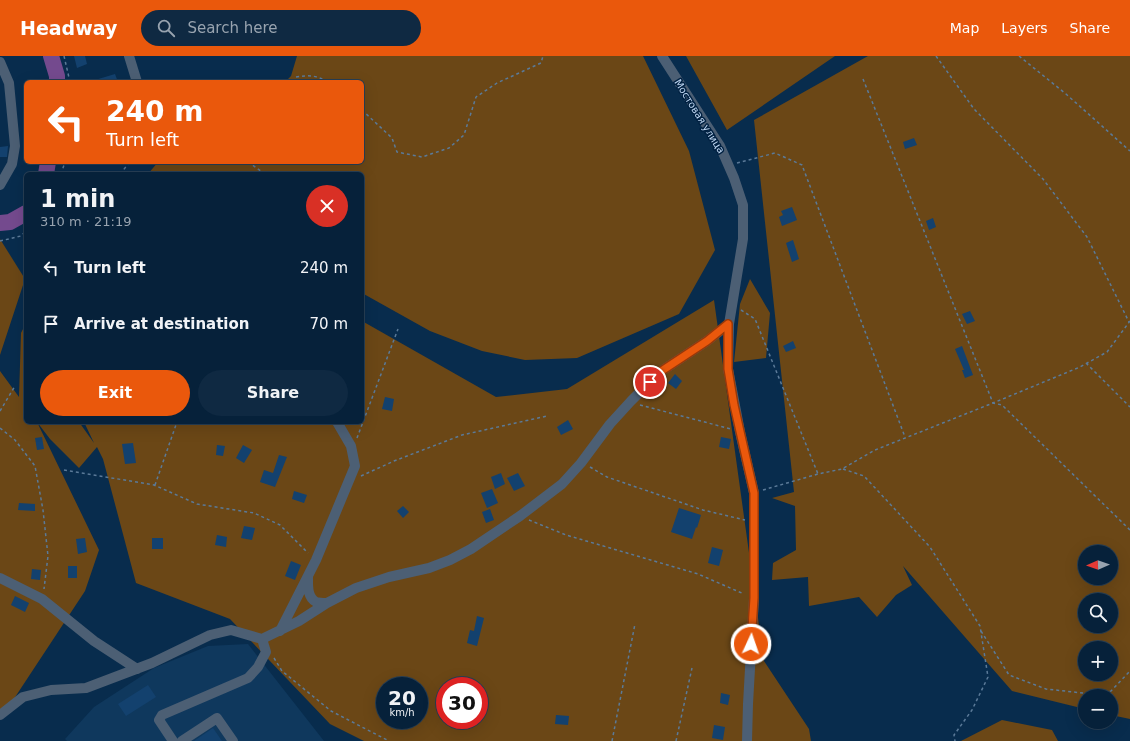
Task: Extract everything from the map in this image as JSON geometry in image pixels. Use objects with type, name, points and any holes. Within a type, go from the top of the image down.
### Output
[{"type":"street","points":[[128,56],[136,80]]},
{"type":"street","name":"Мостовая улица","points":[[662,56],[711,130],[729,165],[743,205],[743,239],[728,324],[728,369],[754,493],[754,598],[747,741]]},
{"type":"street","points":[[0,62],[9,83],[15,146],[12,164],[0,185]]},
{"type":"street","points":[[0,715],[22,697],[51,690],[86,688],[152,663],[210,635],[231,630],[262,639],[300,621],[326,603],[356,588],[429,568],[450,560],[471,549],[520,516],[562,484],[581,463],[610,424],[660,372],[707,341],[728,324]]},
{"type":"street","points":[[280,631],[316,560],[355,466],[351,446],[338,424]]},
{"type":"street","points":[[308,574],[308,589],[311,596],[316,602],[326,603]]},
{"type":"street","points":[[0,578],[42,599],[94,641],[137,669]]},
{"type":"street","points":[[173,741],[159,720],[162,715],[203,696],[248,678],[258,667],[266,652],[262,639]]},
{"type":"street","points":[[182,741],[217,718],[233,741]]},
{"type":"path","points":[[64,56],[70,80]]},
{"type":"path","points":[[364,112],[392,138],[397,152],[422,157],[449,148],[464,135],[476,97],[497,83],[541,63],[543,56]]},
{"type":"path","points":[[754,493],[818,474],[842,469],[875,450],[993,403],[1086,363],[1107,352],[1130,322],[1087,237],[1043,178],[974,109],[936,56]]},
{"type":"path","points":[[1019,56],[1066,94],[1130,151]]},
{"type":"path","points":[[296,77],[309,75],[324,80]]},
{"type":"path","points":[[863,79],[958,319],[993,403]]},
{"type":"path","points":[[729,165],[775,153],[802,165],[905,437]]},
{"type":"path","points":[[122,172],[128,164]]},
{"type":"path","points":[[251,164],[262,172]]},
{"type":"path","points":[[0,241],[21,236],[24,232]]},
{"type":"path","points":[[732,305],[755,319],[818,474]]},
{"type":"path","points":[[364,419],[398,329]]},
{"type":"path","points":[[1086,363],[1130,407]]},
{"type":"path","points":[[0,411],[15,386]]},
{"type":"path","points":[[631,401],[645,407],[740,432]]},
{"type":"path","points":[[993,403],[1002,405],[1130,530]]},
{"type":"path","points":[[348,481],[394,461],[462,435],[547,416]]},
{"type":"path","points":[[155,485],[176,424]]},
{"type":"path","points":[[352,451],[362,424]]},
{"type":"path","points":[[0,428],[15,440],[35,466],[43,510],[48,556],[42,599]]},
{"type":"path","points":[[581,463],[607,477],[695,508],[754,522]]},
{"type":"path","points":[[842,469],[864,476],[930,547],[980,626],[988,677],[972,710],[954,735],[955,741]]},
{"type":"path","points":[[64,470],[155,485],[197,504],[254,513],[280,525],[316,560]]},
{"type":"path","points":[[520,516],[566,535],[698,574],[754,598]]},
{"type":"path","points":[[612,741],[635,624]]},
{"type":"path","points":[[980,629],[1009,675],[1046,689],[1092,694],[1111,691],[1130,671]]},
{"type":"path","points":[[274,658],[282,670],[332,711],[389,741]]},
{"type":"path","points":[[676,741],[692,668]]},
{"type":"shaded area","points":[[297,56],[643,56],[689,151],[715,250],[679,314],[577,358],[525,360],[482,351],[430,331],[364,294],[364,172],[150,172],[156,164],[364,164],[364,80],[287,80],[291,76]]},
{"type":"shaded area","points":[[686,56],[835,56],[727,130]]},
{"type":"shaded area","points":[[868,56],[1130,56],[1130,719],[1118,716],[1118,689],[1078,689],[1078,707],[1012,691],[903,566],[912,585],[896,595],[877,617],[859,597],[809,606],[808,577],[772,580],[773,563],[796,550],[795,506],[772,498],[794,492],[754,120]]},
{"type":"shaded area","points":[[0,239],[24,277],[24,282],[0,355]]},
{"type":"shaded area","points":[[750,279],[770,313],[766,358],[734,362],[740,304]]},
{"type":"shaded area","points":[[714,300],[764,661],[809,729],[811,741],[364,741],[330,724],[230,619],[136,583],[103,459],[97,447],[79,468],[50,439],[39,424],[80,424],[94,443],[85,424],[364,424],[364,322],[496,397],[567,389]]},
{"type":"shaded area","points":[[24,327],[24,424],[38,424],[99,550],[85,591],[0,720],[0,371],[19,397],[21,333]]},
{"type":"shaded area","points":[[248,644],[324,741],[67,741],[65,739],[94,707],[154,668],[208,646]]},
{"type":"shaded area","points":[[1002,720],[1052,730],[1058,741],[961,741]]},
{"type":"building","points":[[74,56],[85,56],[87,64],[77,68]]},
{"type":"building","points":[[115,74],[117,80],[95,80]]},
{"type":"building","points":[[914,138],[917,145],[905,149],[903,142]]},
{"type":"building","points":[[8,146],[7,157],[0,157],[0,147]]},
{"type":"building","points":[[792,207],[797,220],[782,226],[779,217],[783,215],[781,211]]},
{"type":"building","points":[[933,218],[936,227],[929,230],[926,221]]},
{"type":"building","points":[[793,240],[799,259],[792,262],[786,243]]},
{"type":"building","points":[[970,311],[975,321],[967,324],[962,314]]},
{"type":"building","points":[[793,341],[796,348],[786,352],[783,346]]},
{"type":"building","points":[[962,346],[973,375],[965,378],[962,370],[964,370],[955,349]]},
{"type":"building","points":[[675,374],[682,381],[676,389],[668,383]]},
{"type":"building","points":[[385,397],[394,399],[392,411],[382,409]]},
{"type":"building","points":[[568,420],[573,429],[561,435],[557,427]]},
{"type":"building","points":[[42,437],[44,449],[37,450],[35,438]]},
{"type":"building","points":[[721,437],[731,439],[729,449],[719,447]]},
{"type":"building","points":[[133,443],[136,463],[125,464],[122,444]]},
{"type":"building","points":[[217,445],[225,446],[223,456],[216,455]]},
{"type":"building","points":[[243,445],[252,450],[244,463],[236,458]]},
{"type":"building","points":[[279,455],[287,457],[275,487],[260,482],[264,470],[273,473]]},
{"type":"building","points":[[501,473],[505,484],[495,489],[491,477]]},
{"type":"building","points":[[518,473],[525,486],[514,491],[507,478]]},
{"type":"building","points":[[492,489],[498,503],[487,508],[481,493]]},
{"type":"building","points":[[294,491],[307,495],[304,503],[292,499]]},
{"type":"building","points":[[19,503],[35,504],[35,511],[18,510]]},
{"type":"building","points":[[403,506],[409,512],[403,518],[397,511]]},
{"type":"building","points":[[679,508],[701,515],[692,539],[671,532]]},
{"type":"building","points":[[490,509],[494,520],[486,523],[482,512]]},
{"type":"building","points":[[244,526],[255,528],[252,540],[241,538]]},
{"type":"building","points":[[217,535],[227,537],[226,547],[215,545]]},
{"type":"building","points":[[85,538],[87,552],[78,554],[76,539]]},
{"type":"building","points":[[152,538],[163,538],[163,549],[152,549]]},
{"type":"building","points":[[712,547],[723,550],[719,566],[708,563]]},
{"type":"building","points":[[291,561],[301,565],[295,580],[285,576]]},
{"type":"building","points":[[68,566],[77,566],[77,578],[68,578]]},
{"type":"building","points":[[32,569],[41,570],[40,580],[31,579]]},
{"type":"building","points":[[15,596],[29,603],[25,612],[11,605]]},
{"type":"building","points":[[477,616],[484,618],[477,646],[467,643],[470,630],[474,631]]},
{"type":"building","points":[[148,685],[156,697],[126,716],[118,704]]},
{"type":"building","points":[[721,693],[730,695],[728,705],[720,703]]},
{"type":"building","points":[[556,715],[569,716],[568,725],[555,724]]},
{"type":"building","points":[[714,725],[725,727],[723,740],[712,738]]},
{"type":"building","points":[[213,728],[222,741],[194,741]]},
{"type":"waterway","points":[[51,56],[57,80]]},
{"type":"waterway","points":[[46,172],[48,164]]},
{"type":"waterway","points":[[0,223],[10,222],[24,214]]},
{"type":"route","points":[[650,382],[660,372],[707,341],[728,324],[728,369],[734,405],[754,493],[754,598],[751,644]]}]
